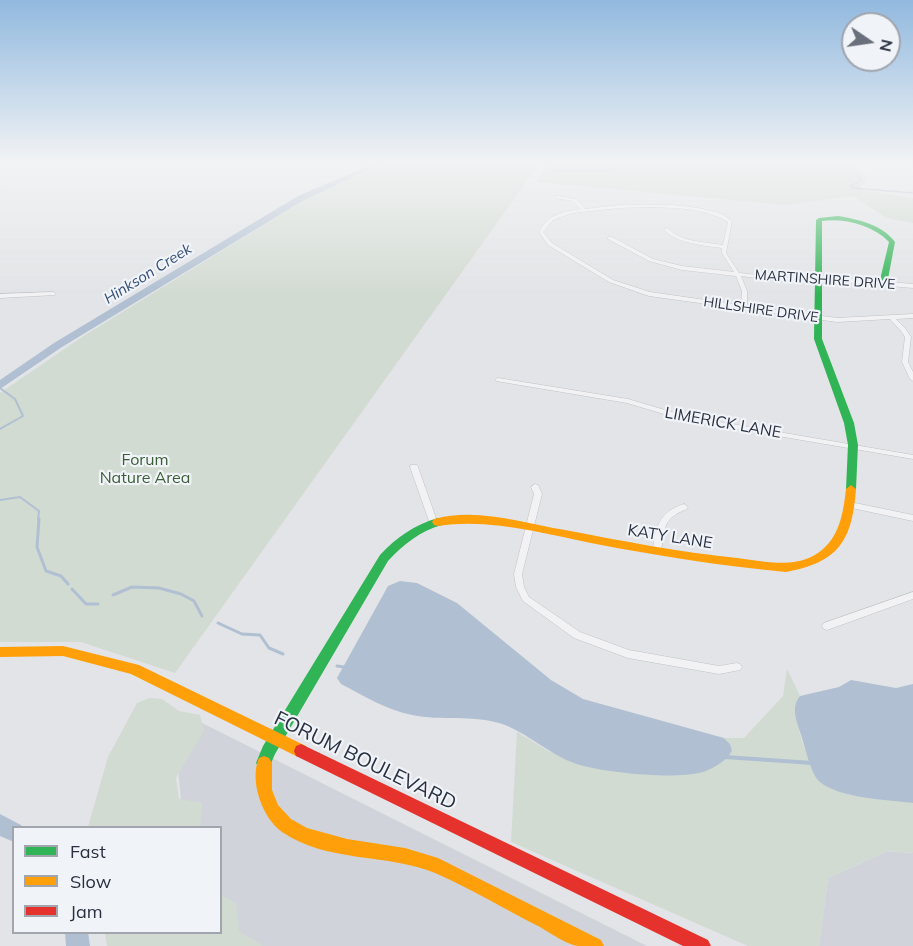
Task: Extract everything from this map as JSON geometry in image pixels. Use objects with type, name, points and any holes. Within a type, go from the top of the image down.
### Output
[{"type":"street","points":[[581,207],[585,211],[647,207]]},
{"type":"street","points":[[677,207],[706,210],[726,217],[730,225],[724,253],[745,289],[744,308]]},
{"type":"street","name":"HILLSHIRE DRIVE","points":[[585,211],[552,218],[541,232],[544,238],[550,244],[611,281],[632,290],[818,318],[854,321],[913,316]]},
{"type":"street","name":"KATY LANE","points":[[595,946],[438,866],[411,857],[331,846],[286,828],[272,813],[264,793],[262,764],[275,737],[384,558],[405,536],[433,521],[465,518],[764,566],[786,568],[803,566],[818,560],[836,545],[845,530],[850,505],[853,446],[849,423],[818,339],[817,226],[819,220],[847,219],[889,238],[892,242],[883,284]]},
{"type":"street","points":[[666,229],[688,242],[724,247]]},
{"type":"street","name":"MARTINSHIRE DRIVE","points":[[610,237],[664,264],[786,280],[819,278],[913,286]]},
{"type":"street","points":[[0,296],[53,294]]},
{"type":"street","points":[[891,317],[910,333],[911,342],[905,362],[913,379]]},
{"type":"street","name":"LIMERICK LANE","points":[[498,380],[628,401],[684,418],[913,457]]},
{"type":"street","points":[[414,467],[433,521]]},
{"type":"street","points":[[535,487],[538,494],[518,574],[520,587],[526,599],[577,635],[628,654],[719,670],[737,667]]},
{"type":"street","points":[[850,505],[913,518]]},
{"type":"street","points":[[657,550],[658,533],[662,523],[670,511],[684,507]]},
{"type":"street","points":[[827,626],[913,595]]},
{"type":"street","name":"FORUM BOULEVARD","points":[[0,652],[63,651],[134,669],[702,946]]},
{"type":"shaded area","points":[[194,719],[647,946],[242,946],[222,933],[222,826],[183,826],[177,754]]},
{"type":"shaded area","points":[[887,851],[913,853],[913,946],[819,946],[828,878]]},
{"type":"green space","name":"Forum Nature Area","points":[[293,207],[508,207],[175,673],[81,642],[0,642],[0,393],[82,337]]},
{"type":"green space","points":[[870,207],[913,207],[913,223],[886,218]]},
{"type":"green space","points":[[787,669],[800,696],[796,713],[804,748],[820,782],[883,799],[913,803],[913,853],[887,851],[828,878],[819,946],[748,946],[511,842],[517,732],[550,752],[623,771],[663,775],[699,773],[730,744],[724,738],[744,738],[783,696]]},
{"type":"green space","points":[[149,698],[162,699],[179,711],[200,715],[204,731],[176,778],[179,799],[202,803],[200,826],[88,826],[108,757],[137,703]]},
{"type":"green space","points":[[222,896],[236,903],[239,931],[263,946],[107,946],[105,934],[222,934]]},
{"type":"water","points":[[400,581],[417,583],[457,603],[551,680],[583,699],[724,738],[730,744],[732,751],[726,759],[709,770],[687,775],[640,774],[606,770],[569,761],[520,732],[499,723],[478,719],[412,715],[367,698],[341,684],[337,678],[388,586]]},
{"type":"water","points":[[851,680],[896,688],[913,684],[913,803],[845,793],[832,789],[815,776],[797,722],[795,713],[797,700],[800,696],[839,687]]},
{"type":"waterway","name":"Hinkson Creek","points":[[0,385],[58,345],[286,207]]},
{"type":"waterway","points":[[0,388],[15,399],[23,416],[0,429]]},
{"type":"waterway","points":[[0,500],[20,497],[39,511],[38,520]]},
{"type":"waterway","points":[[39,519],[37,547],[46,571],[61,576],[68,584]]},
{"type":"waterway","points":[[113,595],[132,587],[159,588],[181,594],[194,601],[202,616]]},
{"type":"waterway","points":[[72,589],[86,604],[98,604]]},
{"type":"waterway","points":[[218,623],[242,634],[260,635],[269,648],[283,654]]},
{"type":"waterway","points":[[337,666],[344,667]]},
{"type":"waterway","points":[[725,757],[812,763]]},
{"type":"waterway","name":"Hinkson Creek","points":[[0,824],[12,831]]},
{"type":"waterway","name":"Hinkson Creek","points":[[76,934],[78,946]]},
{"type":"traffic: fast","points":[[851,489],[853,445],[849,423],[818,339],[819,220],[847,219],[873,228],[889,238],[892,242],[883,284]]},
{"type":"traffic: fast","points":[[264,763],[268,751],[384,558],[408,536],[422,527],[438,522]]},
{"type":"traffic: slow","points":[[438,522],[454,519],[489,520],[680,555],[786,568],[816,560],[836,544],[846,520],[851,489]]},
{"type":"traffic: slow","points":[[0,652],[63,651],[134,669],[301,751]]},
{"type":"traffic: slow","points":[[264,763],[264,790],[272,810],[285,825],[303,835],[347,847],[405,856],[438,866],[595,946]]},
{"type":"traffic: jam","points":[[301,751],[702,946]]}]
